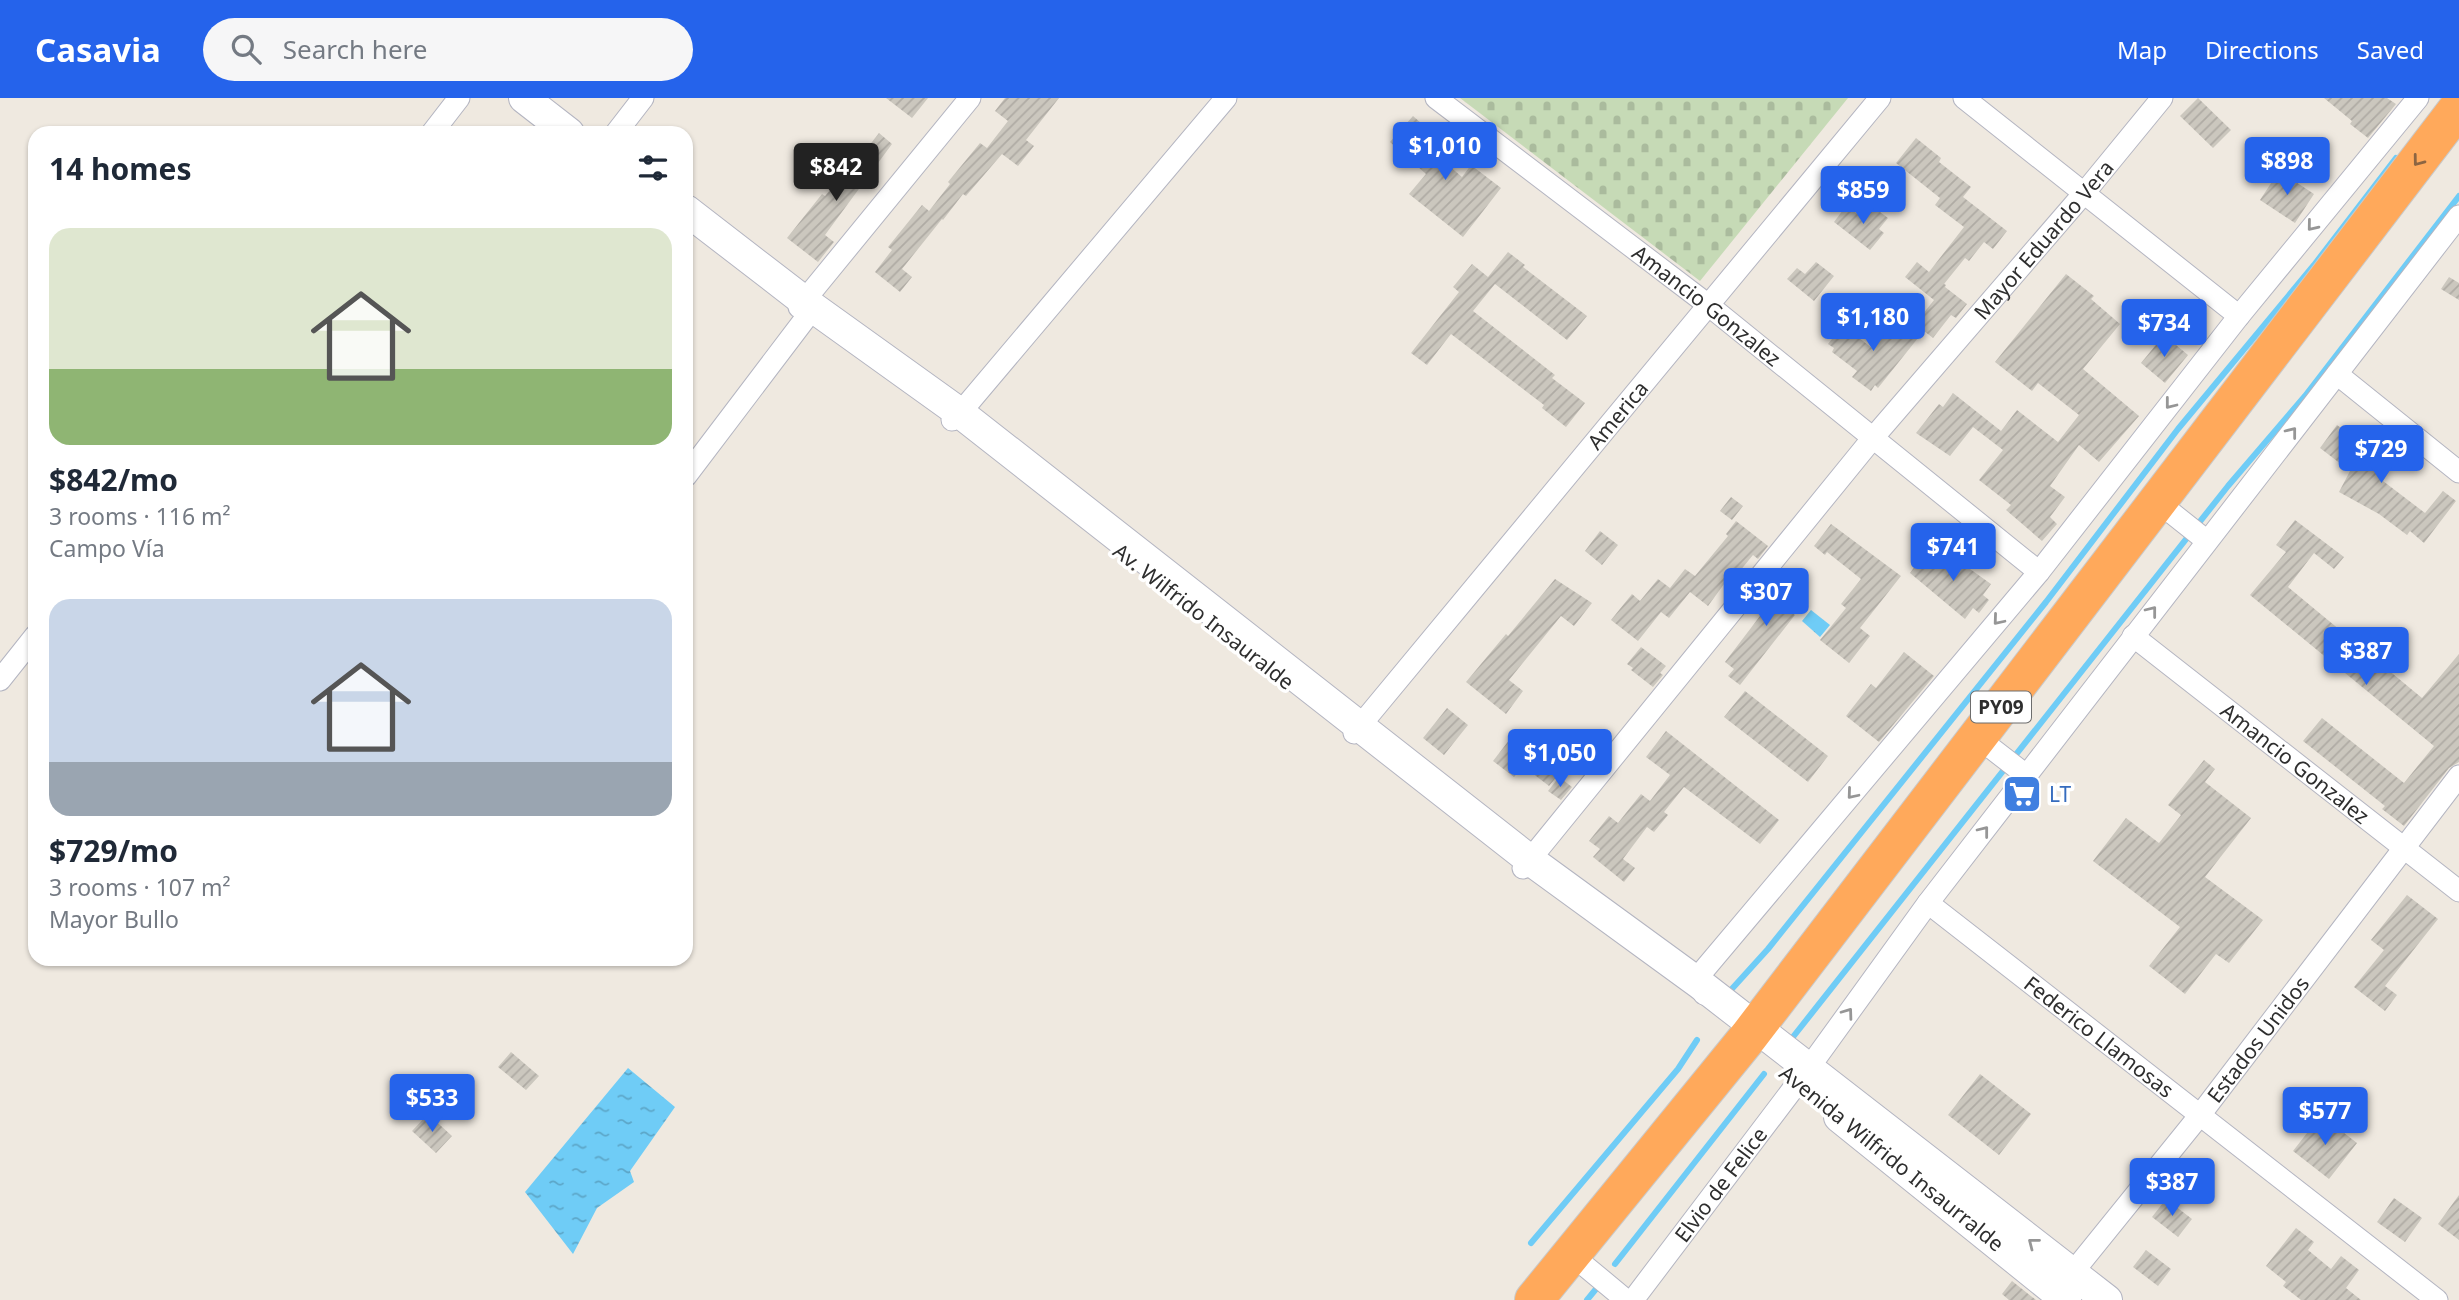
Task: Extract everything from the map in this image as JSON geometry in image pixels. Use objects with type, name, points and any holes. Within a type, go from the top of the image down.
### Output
[{"type":"highway","name":"PY09","points":[[1549,1300],[1757,1038],[2459,107]]},
{"type":"highway","name":"PY09","points":[[1534,1300],[1757,1038],[2008,760],[2192,529],[2459,149]]},
{"type":"street","points":[[437,126],[459,98]]},
{"type":"street","points":[[524,98],[560,126]]},
{"type":"street","points":[[543,98],[578,126]]},
{"type":"street","points":[[622,126],[643,98]]},
{"type":"street","points":[[693,466],[804,308],[970,98]]},
{"type":"street","points":[[956,416],[1226,98]]},
{"type":"street","name":"Amancio Gonzalez","points":[[1436,98],[1707,304],[2039,572]]},
{"type":"street","name":"America","points":[[1356,730],[1880,98]]},
{"type":"street","points":[[1964,98],[2239,316]]},
{"type":"street","name":"Mayor Eduardo Vera","points":[[1526,864],[1872,439],[2085,192],[2162,98]]},
{"type":"street","points":[[1717,1015],[1700,984],[1703,971],[2039,572],[2239,316],[2418,98]]},
{"type":"street","points":[[693,216],[804,308]]},
{"type":"street","name":"Elvio de Felice","points":[[1633,1300],[1803,1075],[1928,903],[2008,760],[2133,636],[2192,529],[2337,374],[2459,216]]},
{"type":"street","name":"Av. Wilfrido Insauralde","points":[[693,227],[956,416],[1717,1015]]},
{"type":"street","points":[[2337,374],[2459,472]]},
{"type":"street","name":"Amancio Gonzalez","points":[[2133,636],[2459,891]]},
{"type":"street","points":[[0,680],[28,645]]},
{"type":"street","name":"Estados Unidos","points":[[2062,1292],[2459,776]]},
{"type":"street","points":[[1526,864],[1700,984],[1757,1038]]},
{"type":"street","name":"Federico Llamosas","points":[[1928,903],[2437,1300]]},
{"type":"street","name":"Avenida Wilfrido Insaurralde","points":[[1717,1015],[1757,1038],[2062,1292],[2107,1300]]},
{"type":"street","name":"Avenida Wilfrido Insaurralde","points":[[1803,1075],[1836,1090],[2062,1292]]},
{"type":"street","points":[[1579,1261],[1626,1300]]},
{"type":"green space","points":[[1460,98],[1848,98],[1700,281]]},
{"type":"water","points":[[1811,610],[1830,625],[1820,637],[1802,621]]},
{"type":"water","points":[[628,1068],[675,1107],[630,1171],[634,1182],[597,1208],[573,1254],[525,1192]]},
{"type":"building","points":[[886,98],[928,98],[912,118]]},
{"type":"building","points":[[1005,98],[1059,98],[1026,140],[1034,146],[1018,166],[1002,154],[942,219],[902,269],[912,277],[900,292],[875,272],[892,250],[888,247],[922,205],[929,211],[950,184],[948,182],[980,143],[987,148],[1008,121],[995,111]]},
{"type":"building","points":[[2198,98],[2231,130],[2213,148],[2180,116]]},
{"type":"building","points":[[2324,98],[2387,98],[2396,104],[2368,138]]},
{"type":"building","points":[[1413,116],[1430,131],[1421,142],[1462,177],[1471,165],[1501,188],[1463,237],[1409,194],[1426,174],[1390,142]]},
{"type":"building","points":[[879,133],[892,144],[825,235],[834,242],[818,262],[787,238],[822,194],[825,196],[842,176],[844,178]]},
{"type":"building","points":[[1916,138],[1941,158],[1939,162],[1971,187],[1963,197],[2007,231],[1993,249],[1984,242],[1969,261],[1965,258],[1944,284],[1967,304],[1956,318],[1951,315],[1933,338],[1915,324],[1934,300],[1905,277],[1917,262],[1929,272],[1964,227],[1935,205],[1940,198],[1896,163]]},
{"type":"building","points":[[2279,171],[2314,194],[2295,223],[2260,200]]},
{"type":"building","points":[[1846,206],[1863,218],[1872,206],[1888,218],[1879,229],[1884,233],[1870,250],[1834,222]]},
{"type":"building","points":[[1508,252],[1525,265],[1523,267],[1587,316],[1567,340],[1495,284],[1473,311],[1555,375],[1552,378],[1585,403],[1566,427],[1542,408],[1544,405],[1451,334],[1427,365],[1411,353],[1459,292],[1453,287],[1472,264],[1488,277]]},
{"type":"building","points":[[1816,262],[1834,276],[1814,301],[1787,279],[1797,268],[1805,274]]},
{"type":"building","points":[[2066,274],[2094,296],[2091,299],[2120,324],[2083,369],[2139,416],[2099,462],[2079,445],[2050,486],[2065,497],[2050,517],[2057,524],[2042,541],[2006,510],[2011,505],[1979,480],[2003,450],[1973,427],[1950,456],[1916,433],[1939,404],[1943,407],[1953,393],[2001,431],[2017,410],[2058,442],[2079,415],[2038,383],[2032,391],[1995,362]]},
{"type":"building","points":[[2449,277],[2459,283],[2459,300],[2441,289]]},
{"type":"building","points":[[1896,320],[1918,338],[1878,388],[1875,385],[1871,391],[1852,377],[1857,371],[1832,352],[1834,348],[1828,344],[1843,325],[1873,349]]},
{"type":"building","points":[[2164,335],[2188,355],[2165,383],[2141,363]]},
{"type":"building","points":[[2337,425],[2358,441],[2364,432],[2381,443],[2378,448],[2396,460],[2383,481],[2425,513],[2443,491],[2456,501],[2424,543],[2410,531],[2407,535],[2379,514],[2339,492],[2350,471],[2320,448]]},
{"type":"building","points":[[1731,497],[1743,506],[1732,520],[1720,511]]},
{"type":"building","points":[[2295,520],[2344,557],[2334,569],[2314,553],[2288,587],[2422,698],[2459,654],[2459,762],[2449,768],[2404,826],[2382,809],[2385,806],[2303,741],[2322,718],[2404,783],[2434,746],[2250,595],[2286,552],[2276,545]]},
{"type":"building","points":[[1736,521],[1768,546],[1758,559],[1753,555],[1730,583],[1727,580],[1708,606],[1690,592],[1669,618],[1661,612],[1638,641],[1611,620],[1632,594],[1640,601],[1658,579],[1670,588],[1685,569],[1695,576],[1728,536],[1726,534]]},
{"type":"building","points":[[1831,524],[1901,576],[1860,628],[1870,636],[1849,663],[1820,640],[1846,608],[1841,604],[1861,579],[1827,552],[1825,555],[1814,546]]},
{"type":"building","points":[[1600,531],[1618,545],[1602,565],[1585,551]]},
{"type":"building","points":[[1927,550],[1943,562],[1949,554],[1991,584],[1983,595],[1989,600],[1979,613],[1973,608],[1965,619],[1910,573]]},
{"type":"building","points":[[1793,568],[1808,580],[1786,608],[1795,615],[1740,685],[1728,676],[1734,669],[1725,662]]},
{"type":"building","points":[[1555,579],[1592,603],[1574,626],[1561,616],[1509,680],[1523,691],[1506,714],[1466,682]]},
{"type":"building","points":[[1641,647],[1666,666],[1660,673],[1663,675],[1653,687],[1627,664]]},
{"type":"building","points":[[1904,652],[1934,676],[1879,742],[1846,716],[1871,684],[1876,688]]},
{"type":"building","points":[[1745,691],[1828,756],[1808,782],[1724,717]]},
{"type":"building","points":[[1447,708],[1468,725],[1444,755],[1423,738]]},
{"type":"building","points":[[1517,730],[1541,749],[1547,742],[1570,760],[1549,786],[1523,766],[1514,777],[1493,761]]},
{"type":"building","points":[[1666,731],[1779,820],[1760,844],[1684,787],[1664,812],[1668,815],[1654,832],[1647,827],[1623,859],[1635,868],[1624,882],[1593,857],[1600,849],[1589,841],[1609,816],[1618,823],[1641,794],[1650,801],[1670,775],[1646,757]]},
{"type":"building","points":[[2204,760],[2215,769],[2205,782],[2251,818],[2205,877],[2263,920],[2229,963],[2216,954],[2185,994],[2149,966],[2180,927],[2093,861],[2126,818],[2159,843],[2181,815],[2168,805]]},
{"type":"building","points":[[1559,777],[1572,787],[1561,800],[1548,791]]},
{"type":"building","points":[[2407,895],[2438,919],[2385,986],[2397,995],[2385,1011],[2354,987],[2384,950],[2371,940]]},
{"type":"building","points":[[511,1052],[539,1076],[526,1090],[498,1067]]},
{"type":"building","points":[[1980,1074],[2031,1114],[1999,1155],[1948,1115]]},
{"type":"building","points":[[428,1114],[452,1136],[436,1153],[412,1131]]},
{"type":"building","points":[[2321,1115],[2357,1143],[2329,1179],[2293,1151]]},
{"type":"building","points":[[2459,1195],[2459,1240],[2438,1224]]},
{"type":"building","points":[[2394,1198],[2422,1218],[2405,1242],[2377,1222]]},
{"type":"building","points":[[2166,1199],[2192,1219],[2178,1237],[2152,1217]]},
{"type":"building","points":[[2296,1228],[2314,1242],[2308,1250],[2331,1269],[2341,1256],[2359,1270],[2346,1288],[2361,1300],[2301,1300],[2283,1286],[2286,1282],[2266,1266]]},
{"type":"building","points":[[2146,1250],[2171,1269],[2158,1286],[2133,1267]]},
{"type":"building","points":[[2012,1281],[2036,1300],[2009,1300],[2002,1294]]},
{"type":"waterway","points":[[1730,991],[1768,949],[2046,602],[2178,429],[2314,265],[2396,158]]},
{"type":"waterway","points":[[1789,1042],[2228,486],[2305,396],[2459,196]]},
{"type":"waterway","points":[[1531,1243],[1678,1069],[1697,1040]]},
{"type":"waterway","points":[[1615,1264],[1764,1074]]},
{"type":"waterway","points":[[1587,1300],[1596,1289]]},
{"type":"place","name":"LT","points":[[2022,794]]}]
